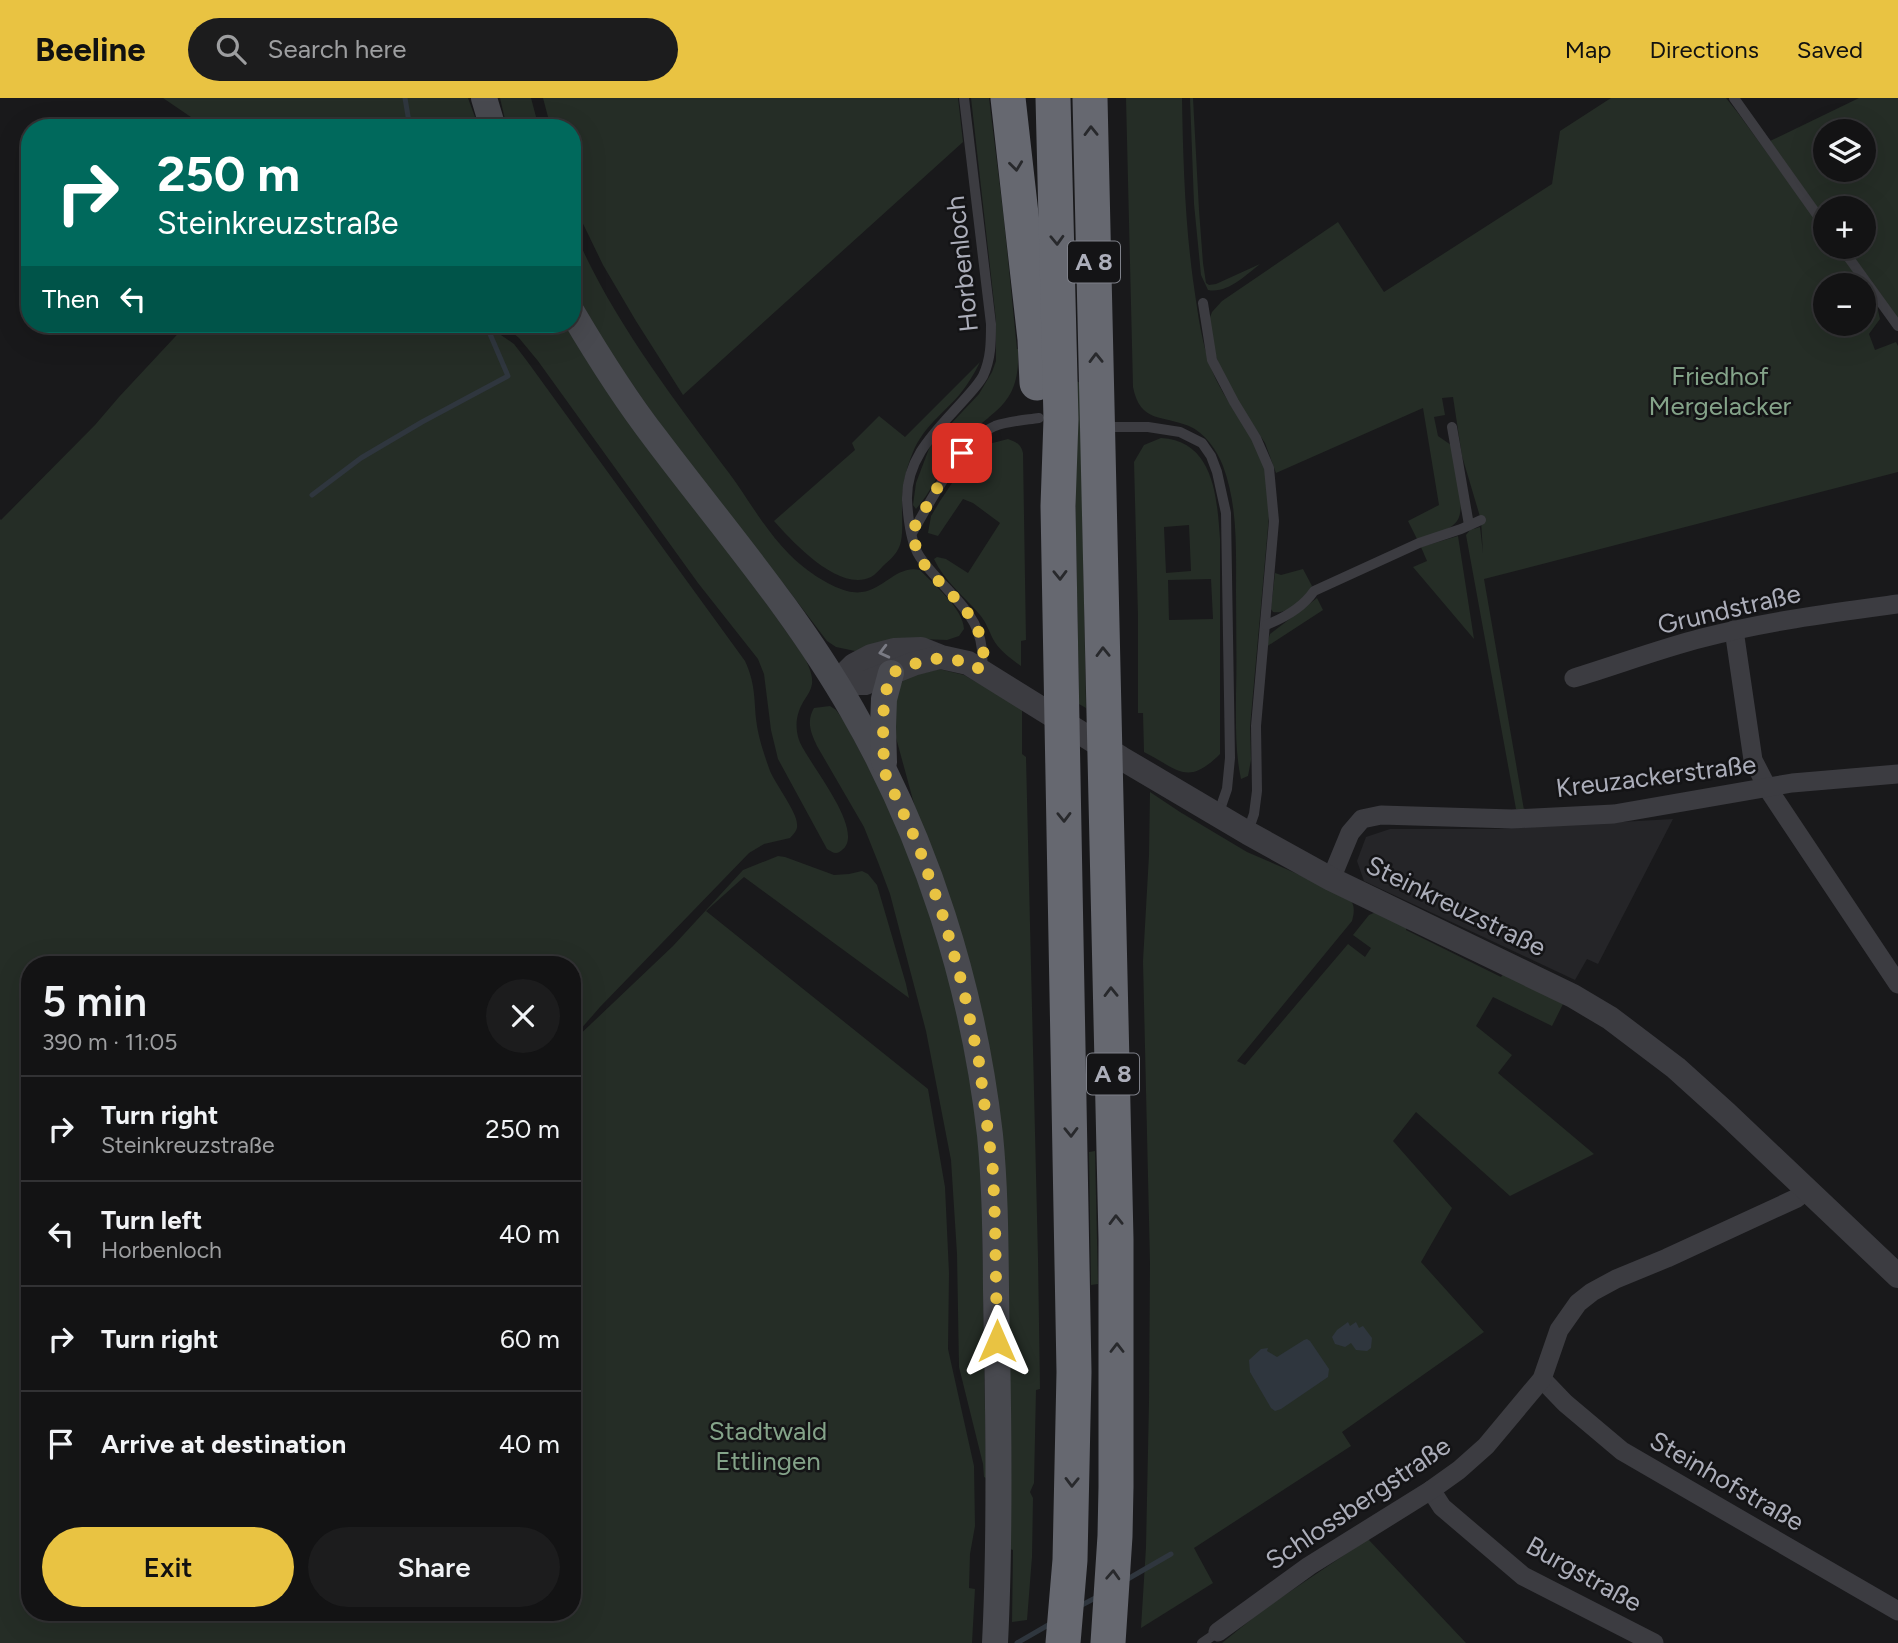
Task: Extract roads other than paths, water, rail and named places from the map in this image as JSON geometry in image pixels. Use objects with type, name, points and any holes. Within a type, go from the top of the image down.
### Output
[{"type":"highway","name":"A 8","points":[[1008,98],[1035,338],[1039,418],[1058,506]]},
{"type":"highway","name":"A 8","points":[[1053,98],[1061,419],[1058,506],[1073,1224],[1074,1413],[1070,1560],[1063,1643]]},
{"type":"highway","name":"A 8","points":[[1090,98],[1117,1288],[1115,1536],[1108,1643]]},
{"type":"main road","points":[[484,98],[490,119]]},
{"type":"main road","points":[[581,327],[640,417],[769,584],[807,636],[836,683],[868,738],[918,845],[944,919],[971,1020],[986,1104],[993,1171],[998,1409],[995,1643]]},
{"type":"main road","points":[[884,771],[884,699],[891,673]]},
{"type":"street","name":"Grundstraße","points":[[1574,678],[1699,638],[1734,630],[1788,619],[1898,604]]},
{"type":"street","points":[[1734,630],[1753,760],[1768,789],[1898,984]]},
{"type":"street","name":"Steinkreuzstraße","points":[[836,683],[854,665],[871,656],[894,650],[920,649],[968,663],[1081,734],[1331,879],[1568,994],[1611,1018],[1676,1068],[1898,1276]]},
{"type":"street","points":[[836,683],[865,683],[913,664],[941,657]]},
{"type":"street","name":"Kreuzackerstraße","points":[[1331,879],[1350,833],[1362,820],[1381,815],[1512,819],[1614,814],[1792,783],[1898,774]]},
{"type":"street","name":"Schlossbergstraße","points":[[1210,1637],[1309,1566],[1431,1490],[1486,1446],[1542,1379],[1559,1331],[1578,1303],[1592,1292],[1797,1198],[1807,1189]]},
{"type":"street","name":"Steinhofstraße","points":[[1542,1379],[1565,1403],[1622,1451],[1898,1611]]},
{"type":"street","name":"Burgstraße","points":[[1431,1490],[1442,1507],[1523,1576],[1654,1643]]},
{"type":"lane","name":"Horbenloch","points":[[964,98],[991,324],[991,350],[977,386],[923,445],[909,480],[907,499],[911,533],[917,552],[970,615],[980,632],[984,650],[982,670]]},
{"type":"lane","points":[[1734,98],[1813,209]]},
{"type":"lane","points":[[1850,259],[1898,326]]},
{"type":"lane","points":[[1203,303],[1212,360],[1256,438],[1269,468],[1274,521],[1256,726],[1257,791],[1248,833]]},
{"type":"lane","points":[[911,533],[939,485],[962,453],[974,442],[996,426],[1039,418]]},
{"type":"lane","points":[[1098,426],[1148,427],[1180,432],[1202,443],[1217,472],[1226,513],[1230,746],[1227,789],[1218,815]]},
{"type":"lane","points":[[1452,427],[1469,525]]},
{"type":"lane","points":[[1266,625],[1277,621],[1307,601],[1314,591],[1419,543],[1481,520]]},
{"type":"waterway","points":[[405,98],[408,119]]},
{"type":"waterway","points":[[312,495],[361,458],[508,376],[490,334]]},
{"type":"waterway","points":[[1126,1580],[1171,1554]]},
{"type":"waterway","points":[[1080,1606],[1099,1596]]},
{"type":"waterway","points":[[1017,1643],[1050,1624]]},
{"type":"park label","name":"Friedhof Mergelacker","points":[[1720,391]]},
{"type":"park label","name":"Stadtwald Ettlingen","points":[[768,1446]]}]
